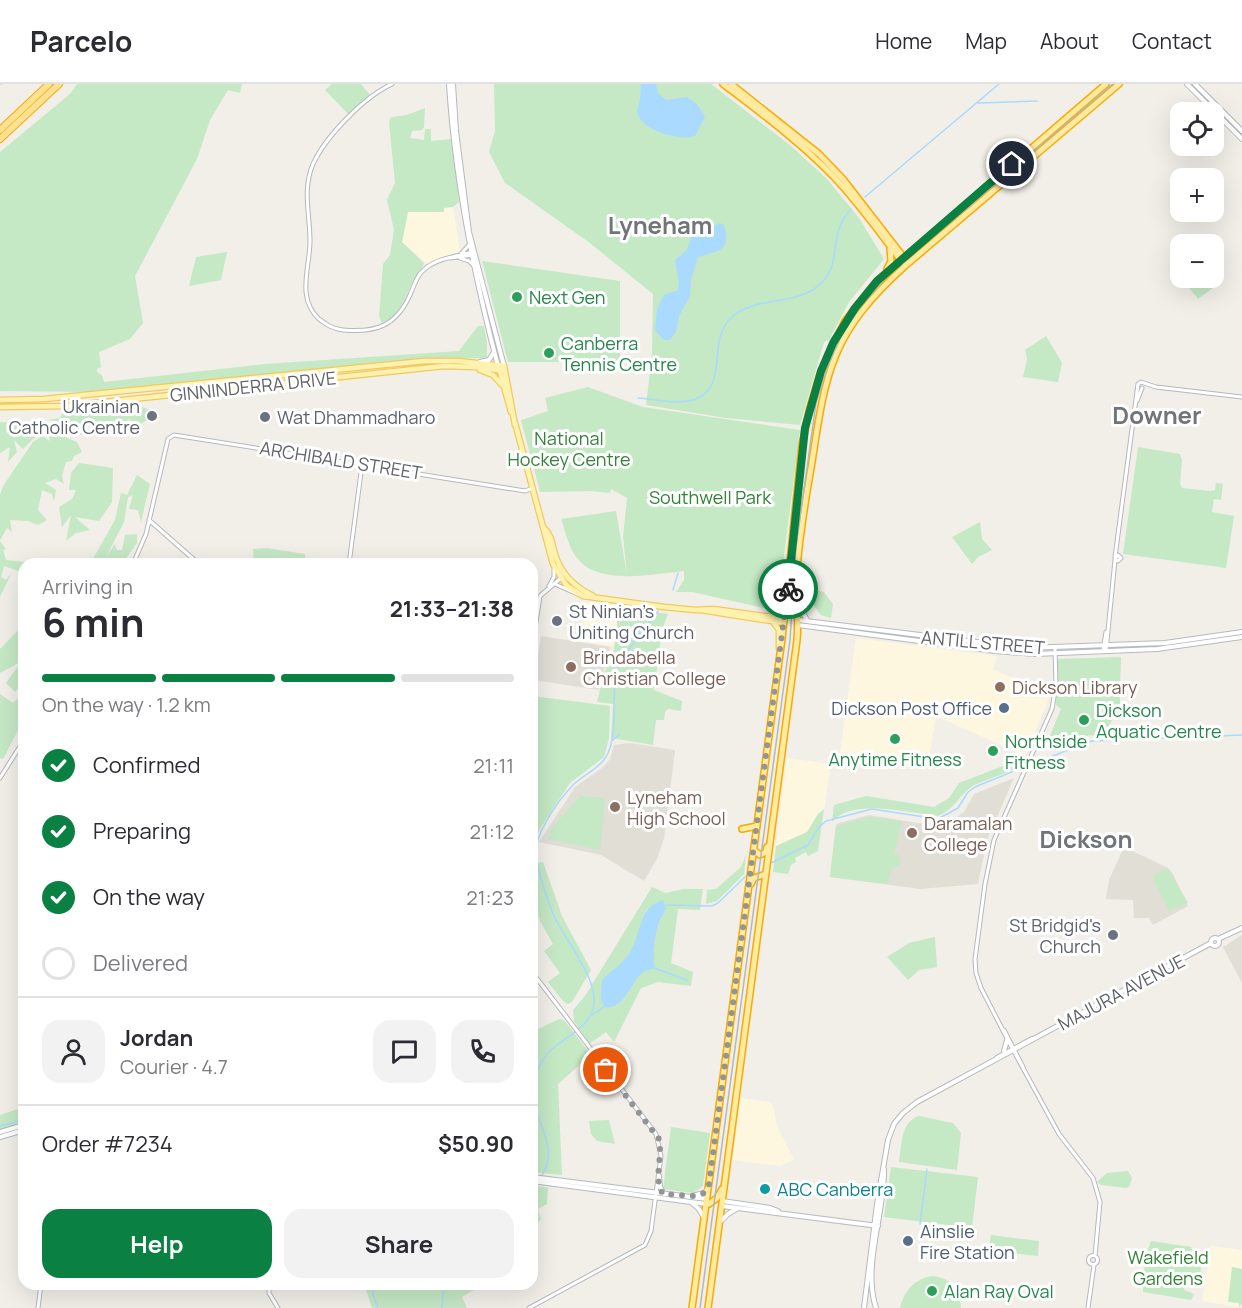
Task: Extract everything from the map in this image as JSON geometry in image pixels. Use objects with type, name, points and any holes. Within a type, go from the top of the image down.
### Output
[{"type":"highway","points":[[38,100],[49,84]]},
{"type":"highway","points":[[0,139],[38,100],[59,84]]},
{"type":"highway","points":[[723,84],[798,142],[818,161],[906,264]]},
{"type":"highway","points":[[731,84],[819,153],[843,179],[890,244],[891,261],[885,273]]},
{"type":"highway","points":[[692,1308],[779,660],[800,464],[808,411],[836,337],[855,308],[885,273],[1106,84]]},
{"type":"highway","points":[[708,1308],[797,640],[797,566],[820,406],[832,362],[846,333],[868,301],[906,264],[1119,84]]},
{"type":"highway","points":[[0,130],[29,109]]},
{"type":"highway","points":[[890,244],[904,249],[914,248]]},
{"type":"highway","points":[[784,621],[797,622]]},
{"type":"highway","points":[[754,850],[760,855],[766,852],[773,819]]},
{"type":"highway","points":[[742,829],[757,826]]},
{"type":"highway","points":[[749,888],[754,878],[766,874]]},
{"type":"highway","points":[[715,1201],[725,1179]]},
{"type":"highway","points":[[707,1202],[715,1201],[722,1204]]},
{"type":"highway","points":[[707,1202],[722,1204]]},
{"type":"main road","points":[[451,84],[455,157],[469,246],[473,254],[515,425]]},
{"type":"main road","points":[[451,84],[474,266],[505,390],[545,529],[549,534],[563,577],[596,597]]},
{"type":"main road","points":[[1187,84],[1242,140]]},
{"type":"main road","points":[[1195,84],[1242,131]]},
{"type":"main road","points":[[470,362],[488,361],[494,351]]},
{"type":"main road","name":"GINNINDERRA DRIVE","points":[[0,400],[55,398],[424,361],[470,362],[501,368]]},
{"type":"main road","points":[[432,367],[483,371],[496,378],[505,390]]},
{"type":"main road","name":"GINNINDERRA DRIVE","points":[[0,407],[66,406],[432,367],[501,368]]},
{"type":"main road","points":[[545,529],[544,534],[555,569],[571,589],[583,596],[784,621]]},
{"type":"main road","points":[[797,566],[801,609],[807,621]]},
{"type":"main road","points":[[763,616],[783,612],[786,605]]},
{"type":"main road","points":[[701,610],[713,609],[784,621]]},
{"type":"main road","points":[[772,621],[780,630],[779,660]]},
{"type":"main road","name":"ANTILL STREET","points":[[797,622],[844,625],[998,646],[1055,651]]},
{"type":"main road","name":"ANTILL STREET","points":[[797,622],[815,627],[1012,653],[1165,643],[1242,632]]},
{"type":"main road","points":[[844,625],[855,632]]},
{"type":"main road","points":[[797,640],[802,630],[815,627]]},
{"type":"main road","name":"ANTILL STREET","points":[[1105,648],[1157,649],[1242,637]]},
{"type":"main road","name":"MAJURA AVENUE","points":[[877,1224],[888,1140],[894,1124],[903,1113],[917,1102],[1014,1049],[1242,928]]},
{"type":"main road","points":[[1001,1054],[1006,1049],[1007,1040]]},
{"type":"main road","name":"MAJURA AVENUE","points":[[994,1060],[1001,1054],[1014,1049]]},
{"type":"main road","points":[[0,1132],[18,1127]]},
{"type":"main road","points":[[0,1137],[18,1132]]},
{"type":"main road","points":[[659,1176],[663,1194]]},
{"type":"main road","points":[[538,1180],[691,1202],[707,1202]]},
{"type":"main road","points":[[680,1196],[704,1193],[709,1184]]},
{"type":"main road","points":[[724,1190],[728,1199],[733,1203]]},
{"type":"main road","points":[[656,1196],[663,1194],[707,1202]]},
{"type":"main road","points":[[691,1202],[699,1209],[704,1219]]},
{"type":"main road","points":[[722,1204],[733,1203],[770,1208],[779,1212]]},
{"type":"main road","points":[[722,1204],[877,1224]]},
{"type":"main road","points":[[720,1222],[739,1208]]},
{"type":"main road","points":[[833,1219],[877,1224]]},
{"type":"main road","points":[[862,1223],[870,1228],[872,1237]]},
{"type":"main road","points":[[864,1308],[872,1237],[877,1224]]},
{"type":"main road","points":[[876,1308],[872,1296],[871,1275],[877,1224]]},
{"type":"street","points":[[392,84],[383,88],[343,123],[319,154],[313,166],[306,194],[310,241],[306,284],[308,303],[313,313],[329,327],[347,330],[382,326],[401,313],[424,268],[448,258],[473,254]]},
{"type":"street","points":[[459,256],[469,246]]},
{"type":"street","points":[[459,256],[474,266]]},
{"type":"street","points":[[1105,648],[1140,382],[1143,386],[1242,399]]},
{"type":"street","points":[[1136,402],[1143,386]]},
{"type":"street","name":"ARCHIBALD STREET","points":[[149,520],[168,442],[172,435],[177,434],[525,491],[533,487]]},
{"type":"street","points":[[350,558],[363,464]]},
{"type":"street","points":[[136,558],[149,520],[192,558]]},
{"type":"street","points":[[548,588],[555,569]]},
{"type":"street","points":[[538,606],[539,599],[548,588],[563,577]]},
{"type":"street","points":[[553,584],[583,596]]},
{"type":"street","points":[[1055,651],[1056,685],[1052,709],[991,849],[975,959],[976,974],[981,988],[1059,1134],[1093,1178],[1100,1202],[1094,1251],[1098,1261],[1092,1264]]},
{"type":"street","points":[[1043,691],[1051,691],[1056,685]]},
{"type":"street","points":[[0,778],[18,750]]},
{"type":"street","points":[[529,1308],[642,1247],[650,1237],[661,1150],[656,1134],[538,980]]},
{"type":"street","points":[[1003,1029],[1014,1049]]},
{"type":"street","points":[[1088,1308],[1092,1269],[1090,1257],[1094,1251]]},
{"type":"street","points":[[1090,1257],[1095,1256]]},
{"type":"street","points":[[38,1308],[41,1290]]},
{"type":"street","points":[[270,1290],[278,1308]]},
{"type":"shaded area","points":[[453,207],[460,251],[427,264],[402,242],[408,212],[443,212],[443,208]]},
{"type":"shaded area","points":[[586,603],[619,607],[614,646],[580,641]]},
{"type":"shaded area","name":"Brindabella Christian College","points":[[541,636],[610,647],[599,690],[538,681]]},
{"type":"shaded area","points":[[856,638],[997,656],[993,669],[1040,690],[1049,698],[1025,756],[936,716],[929,758],[918,768],[842,757],[840,753]]},
{"type":"shaded area","name":"Lyneham High School","points":[[630,743],[675,750],[664,838],[657,859],[644,881],[601,855],[539,842],[575,787],[603,767],[610,759],[614,745]]},
{"type":"shaded area","points":[[787,758],[831,764],[824,809],[807,832],[776,846]]},
{"type":"shaded area","name":"Daramalan College","points":[[1014,778],[987,840],[978,884],[920,889],[830,877],[836,824],[869,815],[942,827],[964,812],[974,794]]},
{"type":"shaded area","points":[[1124,847],[1168,868],[1188,906],[1153,925],[1149,918],[1134,918],[1133,900],[1106,899],[1109,880]]},
{"type":"shaded area","points":[[1242,935],[1242,983],[1223,947]]},
{"type":"shaded area","points":[[741,1098],[770,1102],[773,1105],[777,1127],[794,1159],[780,1166],[733,1160]]},
{"type":"shaded area","points":[[1211,1246],[1242,1250],[1242,1305],[1238,1307],[1202,1301]]},
{"type":"green space","points":[[77,84],[242,84],[240,93],[228,90],[210,120],[197,159],[135,276],[143,323],[130,339],[99,352],[101,367],[97,369],[97,372],[102,375],[104,382],[265,364],[459,351],[478,326],[484,326],[487,358],[421,359],[89,392],[0,391],[0,152],[70,94]]},
{"type":"green space","points":[[332,84],[361,84],[371,96],[349,115],[325,90]]},
{"type":"green space","points":[[494,84],[711,84],[790,145],[827,179],[859,218],[884,259],[849,302],[829,340],[824,342],[800,425],[726,418],[646,405],[652,355],[653,294],[590,243],[505,183],[489,152],[495,131]]},
{"type":"green space","points":[[425,108],[424,127],[422,130],[412,131],[410,138],[424,140],[425,129],[431,129],[431,141],[452,139],[459,202],[453,207],[444,208],[444,212],[408,212],[402,242],[424,263],[398,311],[382,324],[379,316],[383,264],[390,255],[394,230],[387,200],[395,183],[389,122],[391,117],[407,115]]},
{"type":"green space","points":[[227,252],[221,280],[189,286],[196,257]]},
{"type":"green space","points":[[482,261],[620,281],[620,359],[616,362],[508,362]]},
{"type":"green space","points":[[1189,288],[1213,288],[1198,299]]},
{"type":"green space","points":[[1046,336],[1062,363],[1058,382],[1023,377],[1027,359],[1025,350]]},
{"type":"green space","name":"Southwell Park","points":[[588,387],[643,407],[800,430],[777,611],[692,592],[676,592],[684,580],[684,571],[642,576],[612,575],[586,567],[577,558],[569,544],[561,519],[616,511],[627,574],[623,537],[627,498],[611,489],[610,493],[540,492],[521,420],[548,411],[545,398]]},
{"type":"green space","points":[[139,406],[148,409],[145,413],[147,420],[139,425],[128,419],[125,424],[72,426],[92,437],[58,429],[53,425],[65,423],[48,420],[60,418],[62,414]]},
{"type":"green space","points":[[0,422],[47,428],[46,432],[33,439],[23,449],[14,440],[17,452],[8,462],[10,447],[0,453]]},
{"type":"green space","points":[[53,432],[77,442],[82,452],[74,456],[72,461],[66,462],[62,476],[64,484],[56,479],[45,483],[56,490],[54,501],[52,494],[42,490],[38,510],[47,520],[38,525],[28,521],[10,520],[12,532],[7,528],[0,540],[0,495],[3,486],[33,442],[42,436],[50,441],[49,437]]},
{"type":"green space","points":[[1138,447],[1180,454],[1182,488],[1210,491],[1215,490],[1216,483],[1223,484],[1221,500],[1214,499],[1212,512],[1234,516],[1226,568],[1123,554]]},
{"type":"green space","points":[[79,463],[113,468],[112,502],[99,521],[75,517],[90,530],[76,533],[66,541],[71,515],[62,527],[59,507],[72,499],[76,490],[69,490],[71,473]]},
{"type":"green space","points":[[137,475],[150,484],[141,522],[138,510],[129,509],[133,495],[128,497],[124,522],[106,557],[115,544],[117,550],[122,550],[125,535],[137,534],[137,543],[126,558],[93,558],[115,520],[121,493],[127,495]]},
{"type":"green space","points":[[980,522],[982,539],[992,550],[978,557],[972,564],[952,537]]},
{"type":"green space","points":[[0,541],[6,549],[3,550],[6,560],[18,561],[18,571],[4,566],[1,577],[6,580],[12,572],[0,597]]},
{"type":"green space","points":[[267,548],[305,554],[305,558],[254,558],[253,549]]},
{"type":"green space","points":[[809,589],[824,592],[833,604],[831,618],[821,615],[808,598]]},
{"type":"green space","points":[[619,607],[668,614],[662,630],[654,690],[682,701],[681,711],[668,709],[664,720],[656,720],[653,745],[611,738],[613,704],[597,702],[604,674],[614,649]]},
{"type":"green space","points":[[18,630],[18,663],[0,673],[0,649]]},
{"type":"green space","name":"Dickson Aquatic Centre","points":[[1121,657],[1120,689],[1124,687],[1127,691],[1123,693],[1120,691],[1120,707],[1102,737],[1090,735],[1064,745],[1049,738],[1061,709],[1056,705],[1058,659]]},
{"type":"green space","points":[[18,666],[18,688],[15,692],[6,683]]},
{"type":"green space","points":[[0,694],[13,703],[18,698],[18,730],[3,759],[0,758]]},
{"type":"green space","points":[[538,697],[610,706],[609,738],[604,757],[570,783],[538,834]]},
{"type":"green space","points":[[1021,759],[1024,761],[1023,766],[974,785],[949,809],[938,816],[867,808],[841,814],[832,822],[834,805],[866,796],[934,807],[949,798],[959,783]]},
{"type":"green space","points":[[580,796],[605,798],[600,850],[548,839],[551,829]]},
{"type":"green space","points":[[824,809],[818,851],[808,856],[806,852],[795,858],[796,862],[791,865],[788,874],[773,872],[776,846],[807,832],[818,814]]},
{"type":"green space","points":[[869,817],[902,821],[894,854],[898,855],[900,866],[892,868],[887,884],[830,877],[836,826]]},
{"type":"green space","points":[[746,855],[744,874],[717,901],[706,904],[707,890],[716,889],[741,867]]},
{"type":"green space","points":[[543,862],[562,916],[591,970],[572,1002],[568,1004],[548,982],[560,973],[544,951],[553,944],[540,921],[538,863]]},
{"type":"green space","points":[[1168,868],[1188,903],[1169,911],[1152,876]]},
{"type":"green space","points":[[652,887],[666,893],[683,889],[703,889],[700,910],[678,909],[671,963],[693,972],[691,986],[658,982],[641,988],[614,1042],[606,1032],[589,1044],[574,1021],[573,1010],[585,996]]},
{"type":"green space","points":[[935,937],[937,967],[919,970],[908,980],[887,957],[909,943]]},
{"type":"green space","points":[[559,1019],[564,1020],[591,1055],[558,1084],[562,1175],[538,1173],[538,1029]]},
{"type":"green space","points":[[18,1109],[18,1125],[0,1130],[0,1115]]},
{"type":"green space","points":[[919,1116],[953,1123],[961,1133],[957,1170],[899,1162],[905,1129],[908,1123]]},
{"type":"green space","points":[[609,1120],[615,1144],[597,1141],[591,1134],[589,1121]]},
{"type":"green space","points":[[671,1127],[710,1133],[703,1186],[693,1193],[663,1189]]},
{"type":"green space","points":[[891,1167],[978,1177],[972,1228],[884,1217]]},
{"type":"green space","points":[[1128,1171],[1132,1178],[1129,1187],[1101,1185],[1097,1182],[1107,1173]]},
{"type":"green space","points":[[538,1186],[548,1188],[547,1204],[538,1209]]},
{"type":"green space","points":[[991,1235],[1039,1241],[1038,1256],[994,1251],[989,1247]]},
{"type":"green space","name":"Wakefield Gardens","points":[[1151,1241],[1191,1247],[1193,1251],[1190,1256],[1197,1261],[1197,1266],[1201,1267],[1200,1280],[1185,1281],[1184,1290],[1194,1294],[1191,1300],[1143,1292],[1145,1259]]},
{"type":"green space","points":[[1232,1267],[1242,1269],[1242,1304],[1239,1307],[1239,1303],[1228,1302]]},
{"type":"green space","name":"Alan Ray Oval","points":[[933,1276],[950,1282],[959,1296],[961,1308],[900,1308],[911,1286],[921,1279]]},
{"type":"green space","points":[[366,1290],[474,1290],[462,1297],[467,1308],[372,1308]]},
{"type":"water","points":[[641,84],[656,84],[658,93],[666,100],[687,97],[697,104],[705,117],[695,136],[671,136],[653,129],[640,119],[637,112]]},
{"type":"water","points":[[702,221],[713,226],[720,223],[724,225],[725,245],[717,251],[698,257],[691,280],[690,296],[679,316],[676,332],[670,340],[664,340],[655,330],[657,309],[664,295],[678,290],[675,260],[687,250],[694,227]]},
{"type":"water","points":[[663,900],[666,908],[656,935],[654,968],[641,974],[616,1005],[604,1007],[601,999],[602,980],[629,954],[644,916],[649,909]]},
{"type":"waterway","points":[[865,197],[999,84]]},
{"type":"waterway","points":[[978,103],[1037,101]]},
{"type":"waterway","points":[[638,398],[684,402],[698,398],[707,391],[716,372],[720,337],[724,326],[732,317],[754,305],[792,298],[815,289],[829,272],[839,229],[851,209]]},
{"type":"waterway","points":[[673,590],[678,573]]},
{"type":"waterway","points":[[538,840],[547,820],[566,793],[606,757],[613,737],[617,671],[629,648],[658,611]]},
{"type":"waterway","points":[[613,740],[619,735]]},
{"type":"waterway","points":[[1029,765],[1092,741],[1242,735]]},
{"type":"waterway","points":[[771,863],[808,845],[819,827],[826,821],[872,809],[938,819],[958,808],[968,792],[975,787],[1024,767]]},
{"type":"waterway","points":[[538,865],[555,918],[591,983],[594,1004],[584,1025],[552,1049],[538,1069]]},
{"type":"waterway","points":[[666,905],[712,906],[746,876]]},
{"type":"waterway","points":[[654,968],[687,980]]},
{"type":"waterway","points":[[592,1015],[604,1007]]},
{"type":"waterway","points":[[538,1116],[548,1148],[546,1167],[541,1177]]},
{"type":"waterway","points":[[0,1126],[18,1122]]},
{"type":"waterway","points":[[920,1224],[927,1169]]},
{"type":"waterway","points":[[373,1290],[378,1308]]},
{"type":"waterway","points":[[442,1308],[445,1290]]},
{"type":"tram line","points":[[700,1308],[790,640],[796,547],[816,403],[827,368],[842,334],[859,308],[888,275],[1113,84]]},
{"type":"way so far","points":[[606,1070],[659,1139],[661,1150],[659,1176],[663,1194],[693,1196],[704,1193],[709,1184],[788,589]]},
{"type":"place","name":"Next Gen","points":[[517,297]]},
{"type":"place","name":"Canberra Tennis Centre","points":[[549,353]]},
{"type":"place","name":"Ukrainian Catholic Centre","points":[[152,416]]},
{"type":"place","name":"Wat Dhammadharo","points":[[265,417]]},
{"type":"place","name":"St Ninian’s Uniting Church","points":[[557,621]]},
{"type":"place","name":"Brindabella Christian College","points":[[571,667]]},
{"type":"place","name":"Dickson Library","points":[[1000,687]]},
{"type":"place","name":"Dickson Post Office","points":[[1004,708]]},
{"type":"place","name":"Dickson Aquatic Centre","points":[[1084,720]]},
{"type":"place","name":"Anytime Fitness","points":[[895,739]]},
{"type":"place","name":"Northside Fitness","points":[[993,751]]},
{"type":"place","name":"Lyneham High School","points":[[615,807]]},
{"type":"place","name":"Daramalan College","points":[[912,833]]},
{"type":"place","name":"St Bridgid's Church","points":[[1113,935]]},
{"type":"place","name":"ABC Canberra","points":[[765,1189]]},
{"type":"place","name":"Ainslie Fire Station","points":[[908,1241]]},
{"type":"place","name":"Alan Ray Oval","points":[[932,1291]]},
{"type":"district","name":"Lyneham","points":[[660,224]]},
{"type":"district","name":"Downer","points":[[1157,414]]},
{"type":"district","name":"Dickson","points":[[1086,838]]},
{"type":"route","points":[[788,589],[800,464],[808,411],[833,343],[845,321],[869,289],[1012,164]]},
{"type":"park label","name":"National Hockey Centre","points":[[569,448]]}]
